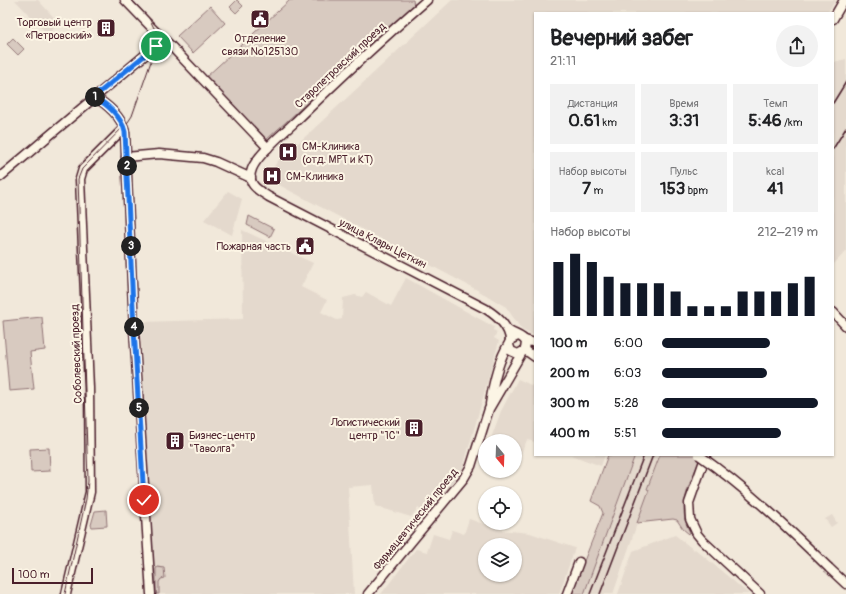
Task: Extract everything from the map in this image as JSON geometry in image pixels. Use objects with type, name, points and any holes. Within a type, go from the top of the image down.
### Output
[{"type":"street","points":[[125,0],[268,148],[255,163],[252,169],[251,178]]},
{"type":"street","name":"Старопетровский проезд","points":[[268,148],[321,97],[428,0]]},
{"type":"street","points":[[834,17],[844,0]]},
{"type":"street","points":[[0,177],[164,39]]},
{"type":"street","points":[[94,97],[102,101],[117,116],[124,128],[134,329],[150,594]]},
{"type":"street","name":"Соболевский проезд","points":[[66,594],[90,492],[89,388],[80,179],[83,169],[124,128]]},
{"type":"street","name":"улица Клары Цеткин","points":[[126,157],[159,154],[203,158],[216,162],[251,178],[254,186],[269,197],[486,309],[500,320],[516,340]]},
{"type":"street","points":[[834,313],[846,326]]},
{"type":"street","name":"Фармацевтический проезд","points":[[368,594],[464,478],[471,466],[489,409],[497,372],[503,353],[504,337],[500,320]]},
{"type":"street","points":[[516,340],[534,343]]},
{"type":"street","points":[[516,340],[527,345],[523,352]]},
{"type":"street","points":[[516,340],[511,350],[515,354],[523,352],[534,357]]},
{"type":"street","name":"Фармацевтический проезд","points":[[503,353],[516,340]]},
{"type":"street","name":"Фармацевтический проезд","points":[[489,409],[523,352]]},
{"type":"street","points":[[700,456],[746,491],[782,522],[846,584]]},
{"type":"street","points":[[706,456],[689,503],[690,519],[697,534],[702,540],[760,594]]},
{"type":"street","points":[[566,594],[579,562]]},
{"type":"shaded area","points":[[15,0],[38,0],[59,23],[48,35]]},
{"type":"shaded area","points":[[237,0],[243,6],[236,13],[230,7]]},
{"type":"shaded area","points":[[290,0],[413,0],[414,6],[266,140],[206,77]]},
{"type":"shaded area","points":[[452,0],[836,0],[828,12],[534,12],[534,336],[522,330],[506,307],[272,180],[271,171],[277,162]]},
{"type":"shaded area","points":[[210,6],[225,23],[193,53],[177,36]]},
{"type":"shaded area","points":[[13,38],[24,49],[18,55],[7,44]]},
{"type":"shaded area","points":[[846,59],[846,251],[834,264],[834,62]]},
{"type":"shaded area","points":[[228,191],[242,199],[232,235],[204,220]]},
{"type":"shaded area","points":[[249,216],[274,229],[270,237],[247,225]]},
{"type":"shaded area","points":[[242,230],[313,263],[301,287],[327,300],[321,312],[337,320],[342,319],[343,298],[355,295],[362,297],[366,292],[391,306],[406,278],[494,327],[493,330],[497,332],[494,338],[499,341],[463,468],[427,514],[418,508],[411,517],[375,506],[373,485],[348,487],[354,594],[153,594],[140,322],[243,319]]},
{"type":"shaded area","points":[[42,317],[45,350],[30,352],[34,389],[9,391],[3,321]]},
{"type":"shaded area","points":[[518,379],[534,387],[534,442],[527,440],[522,452],[522,434],[493,434],[501,411]]},
{"type":"shaded area","points":[[49,448],[50,471],[31,472],[30,449]]},
{"type":"shaded area","points":[[574,456],[605,456],[601,466]]},
{"type":"shaded area","points":[[608,456],[635,456],[584,594],[571,594],[603,513],[600,506],[591,501]]},
{"type":"shaded area","points":[[635,456],[660,456],[647,489],[649,489],[613,594],[584,594]]},
{"type":"shaded area","points":[[660,456],[702,456],[690,483],[685,503],[684,513],[690,532],[689,534],[683,529],[677,520],[673,519],[637,523],[649,490],[647,489]]},
{"type":"shaded area","points":[[106,510],[107,526],[92,527],[91,525],[95,511]]},
{"type":"shaded area","points":[[832,515],[837,523],[831,527],[825,519]]},
{"type":"shaded area","points":[[469,519],[478,522],[478,530],[501,530],[530,533],[575,548],[559,594],[381,594],[416,549],[427,552],[433,534],[449,539],[452,530],[464,534]]},
{"type":"shaded area","points":[[675,535],[694,550],[695,549],[749,594],[618,594],[633,551]]},
{"type":"shaded area","points":[[157,567],[164,568],[165,578],[161,579],[159,582],[159,594],[156,594]]},
{"type":"tram line","points":[[65,594],[86,499],[88,481],[78,179],[82,169],[128,122],[132,116],[155,50],[155,30],[149,18],[132,0]]},
{"type":"railway","points":[[834,101],[846,82]]},
{"type":"railway","points":[[834,147],[846,128]]},
{"type":"railway","points":[[590,594],[644,456]]},
{"type":"railway","points":[[600,594],[653,456]]},
{"type":"place","name":"Отделение связи №125130","points":[[260,19]]},
{"type":"place","name":"Торговый центр «Петровский»","points":[[106,28]]},
{"type":"place","name":"СМ-Клиника (отд. МРТ и КТ)","points":[[288,152]]},
{"type":"place","name":"СМ-Клиника","points":[[272,176]]},
{"type":"place","name":"Пожарная часть","points":[[305,246]]},
{"type":"place","name":"Логистический центр \"1С\"","points":[[414,428]]},
{"type":"place","name":"Бизнес-центр \"Таволга\"","points":[[175,441]]},
{"type":"route","points":[[144,500],[125,132],[122,123],[117,116],[102,101],[94,97],[156,46]]}]
